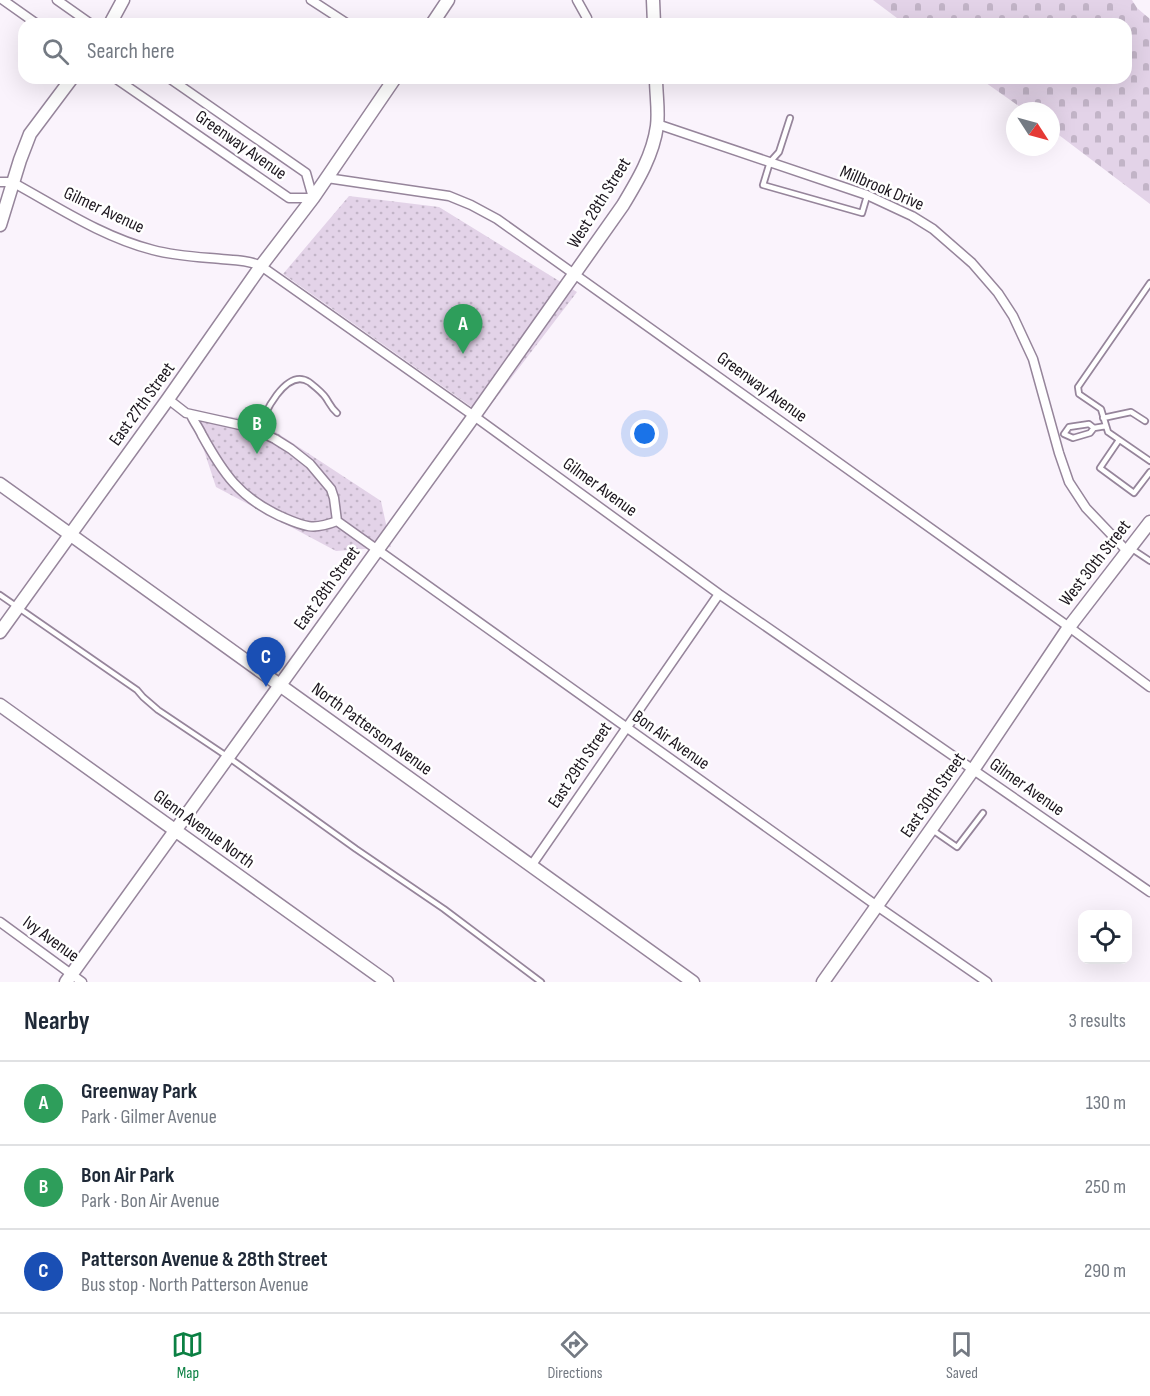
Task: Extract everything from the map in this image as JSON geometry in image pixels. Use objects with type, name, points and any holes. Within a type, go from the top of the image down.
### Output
[{"type":"street","points":[[3,0],[28,18]]},
{"type":"street","points":[[57,0],[82,18]]},
{"type":"street","points":[[113,18],[123,0]]},
{"type":"street","points":[[312,0],[339,18]]},
{"type":"street","points":[[436,18],[448,0]]},
{"type":"street","points":[[577,0],[587,18]]},
{"type":"street","points":[[654,0],[654,18]]},
{"type":"street","points":[[0,225],[6,182],[20,160],[30,134],[68,84]]},
{"type":"street","name":"Greenway Avenue","points":[[124,84],[289,198],[313,198],[306,173],[178,84]]},
{"type":"street","name":"East 27th Street","points":[[0,632],[261,266],[313,198],[391,84]]},
{"type":"street","name":"West 28th Street","points":[[575,274],[623,205],[643,171],[657,124],[656,84]]},
{"type":"street","name":"Millbrook Drive","points":[[657,124],[867,195],[912,216],[933,229],[972,263],[998,293],[1013,316],[1033,358],[1070,482],[1086,508],[1128,549]]},
{"type":"street","name":"Greenway Avenue","points":[[327,178],[449,196],[497,219],[1150,687]]},
{"type":"street","name":"Gilmer Avenue","points":[[6,182],[126,242],[176,255],[242,261],[261,266],[474,416],[719,594],[1150,892]]},
{"type":"street","name":"East 28th Street","points":[[73,980],[175,831],[575,274]]},
{"type":"street","points":[[168,399],[186,413],[258,431],[291,449],[326,481],[334,498],[337,521],[324,526],[305,526],[266,509],[251,499],[227,476],[216,461],[191,415]]},
{"type":"street","name":"North Patterson Avenue","points":[[0,484],[693,982]]},
{"type":"street","name":"Bon Air Avenue","points":[[337,521],[625,728],[987,982]]},
{"type":"street","name":"West 30th Street","points":[[1069,627],[1150,522]]},
{"type":"street","name":"East 29th Street","points":[[531,866],[719,594]]},
{"type":"street","name":"East 30th Street","points":[[823,982],[973,770],[1069,627]]},
{"type":"street","name":"Glenn Avenue North","points":[[0,705],[387,982]]},
{"type":"street","name":"Ivy Avenue","points":[[0,922],[73,980]]},
{"type":"lane","points":[[790,118],[779,153],[770,162],[763,184],[862,213],[867,195]]},
{"type":"lane","points":[[1150,283],[1078,387],[1079,394],[1101,409],[1108,432],[1150,461]]},
{"type":"lane","points":[[258,431],[262,420],[281,390],[292,380],[306,380],[323,393],[330,407],[337,413]]},
{"type":"lane","points":[[1103,418],[1131,412],[1145,421]]},
{"type":"lane","points":[[1064,434],[1069,427],[1089,424],[1094,428]]},
{"type":"lane","points":[[1055,436],[1064,434],[1073,438],[1090,433],[1094,428],[1106,426]]},
{"type":"lane","points":[[1119,440],[1100,468],[1134,493],[1150,472]]},
{"type":"lane","points":[[1128,549],[1150,561]]},
{"type":"lane","points":[[0,595],[138,690],[158,710],[444,909],[541,982]]},
{"type":"lane","points":[[931,829],[957,847],[983,813]]},
{"type":"green space","points":[[873,0],[1132,0],[1137,8],[1150,19],[1150,204],[1060,136],[1060,102],[1013,102],[988,84],[1132,84],[1132,18],[897,18]]},
{"type":"green space","points":[[349,196],[439,207],[577,292],[483,415],[283,274]]},
{"type":"green space","points":[[191,411],[259,421],[381,501],[391,547],[336,551],[216,487]]},
{"type":"place","name":"Greenway Park","points":[[463,354]]},
{"type":"place","name":"Bon Air Park","points":[[257,454]]},
{"type":"place","name":"Patterson Avenue & 28th Street","points":[[266,687]]}]
